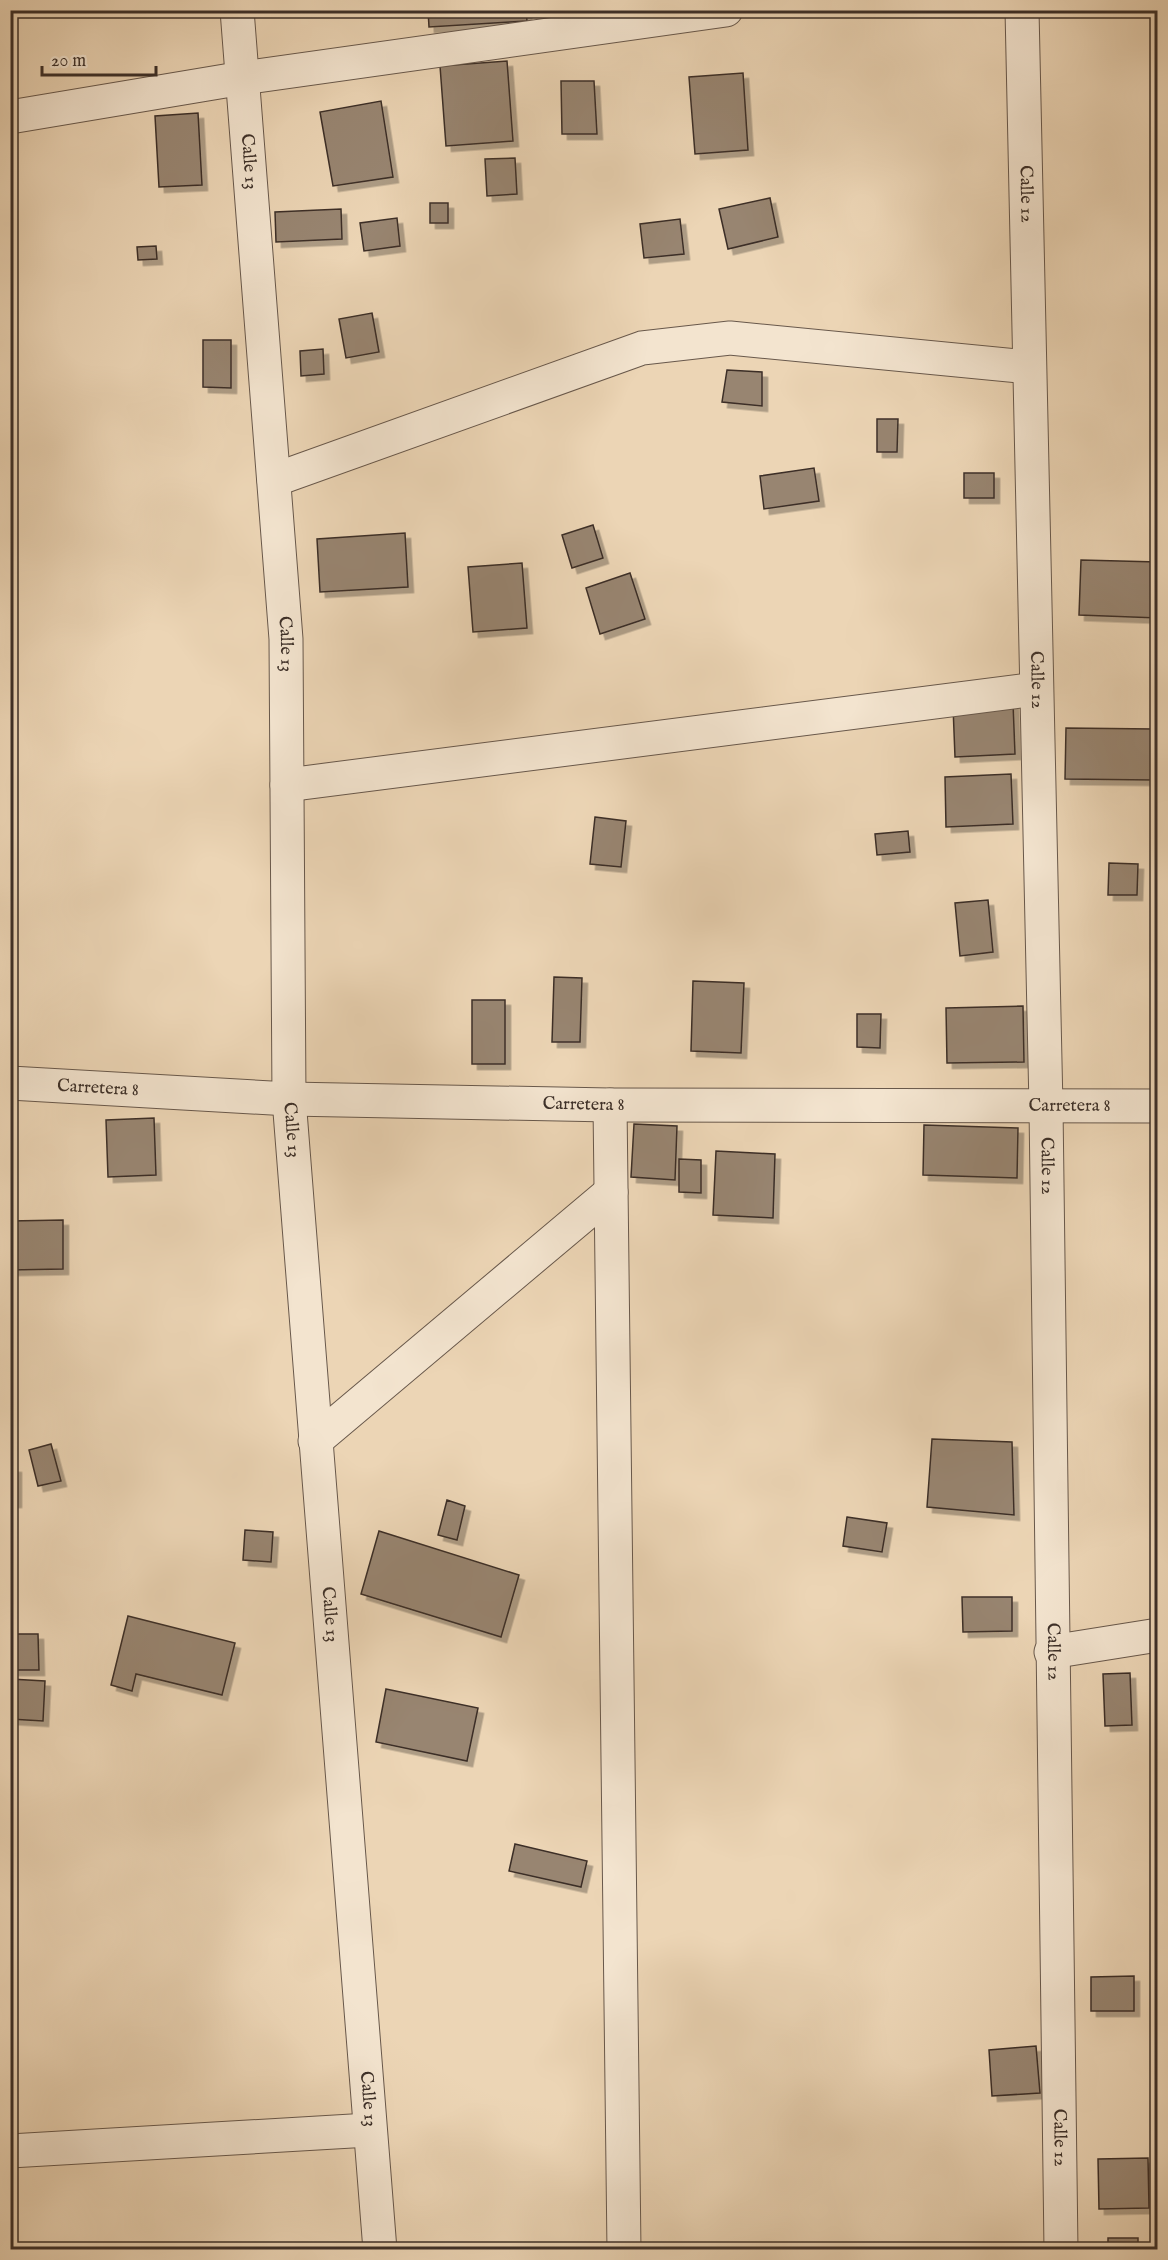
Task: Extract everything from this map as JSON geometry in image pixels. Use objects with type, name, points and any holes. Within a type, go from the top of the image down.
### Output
[{"type":"street","name":"Calle 13","points":[[237,10],[286,639],[289,1099],[380,2250]]},
{"type":"street","points":[[10,117],[243,78],[726,10]]},
{"type":"street","name":"Calle 12","points":[[1022,10],[1028,367],[1046,1107],[1061,2250]]},
{"type":"street","points":[[274,480],[642,348],[730,338],[1028,367]]},
{"type":"street","points":[[287,785],[1036,689]]},
{"type":"street","name":"Carretera 8","points":[[10,1083],[289,1099],[610,1106],[1158,1106]]},
{"type":"street","points":[[610,1106],[624,2250]]},
{"type":"street","points":[[315,1441],[611,1192]]},
{"type":"street","points":[[1052,1652],[1158,1635]]},
{"type":"street","points":[[10,2151],[369,2130]]},
{"type":"building","points":[[428,10],[526,10],[527,21],[429,27]]},
{"type":"building","points":[[507,61],[513,141],[446,146],[440,66]]},
{"type":"building","points":[[743,73],[748,150],[695,154],[689,77]]},
{"type":"building","points":[[561,81],[594,81],[597,134],[562,134]]},
{"type":"building","points":[[381,101],[393,177],[333,186],[320,112]]},
{"type":"building","points":[[198,113],[202,185],[159,187],[155,116]]},
{"type":"building","points":[[515,158],[517,194],[487,196],[485,159]]},
{"type":"building","points":[[770,198],[778,237],[728,249],[719,209]]},
{"type":"building","points":[[430,203],[448,203],[448,223],[430,223]]},
{"type":"building","points":[[341,209],[342,239],[276,242],[275,212]]},
{"type":"building","points":[[397,218],[400,246],[364,251],[360,223]]},
{"type":"building","points":[[680,219],[684,254],[644,258],[640,224]]},
{"type":"building","points":[[156,246],[157,259],[138,260],[137,247]]},
{"type":"building","points":[[372,313],[379,352],[346,358],[339,319]]},
{"type":"building","points":[[203,340],[231,340],[231,388],[203,387]]},
{"type":"building","points":[[323,349],[324,374],[301,376],[300,351]]},
{"type":"building","points":[[727,370],[762,372],[762,406],[722,402]]},
{"type":"building","points":[[877,419],[898,419],[897,452],[877,452]]},
{"type":"building","points":[[814,468],[819,501],[764,509],[760,476]]},
{"type":"building","points":[[964,473],[994,473],[994,498],[964,498]]},
{"type":"building","points":[[593,525],[603,558],[572,568],[562,535]]},
{"type":"building","points":[[405,533],[408,587],[320,592],[317,539]]},
{"type":"building","points":[[1081,560],[1158,562],[1158,618],[1079,615]]},
{"type":"building","points":[[522,563],[527,628],[473,632],[468,567]]},
{"type":"building","points":[[630,573],[645,619],[600,634],[586,588]]},
{"type":"building","points":[[1013,703],[1015,754],[955,757],[953,706]]},
{"type":"building","points":[[1066,728],[1154,729],[1153,780],[1065,779]]},
{"type":"building","points":[[1011,774],[1013,824],[946,827],[945,777]]},
{"type":"building","points":[[595,817],[626,821],[621,867],[590,864]]},
{"type":"building","points":[[908,831],[910,852],[877,855],[875,834]]},
{"type":"building","points":[[1109,863],[1138,864],[1137,895],[1108,895]]},
{"type":"building","points":[[988,900],[993,952],[960,956],[955,903]]},
{"type":"building","points":[[554,977],[582,978],[580,1042],[552,1042]]},
{"type":"building","points":[[693,981],[744,983],[741,1053],[691,1051]]},
{"type":"building","points":[[472,1000],[505,1000],[505,1064],[472,1064]]},
{"type":"building","points":[[1023,1006],[1024,1062],[947,1063],[946,1008]]},
{"type":"building","points":[[857,1014],[881,1014],[880,1048],[857,1047]]},
{"type":"building","points":[[154,1118],[156,1175],[108,1177],[106,1120]]},
{"type":"building","points":[[634,1124],[677,1126],[675,1180],[631,1177]]},
{"type":"building","points":[[924,1125],[1018,1128],[1017,1178],[923,1175]]},
{"type":"building","points":[[716,1151],[775,1154],[773,1218],[713,1215]]},
{"type":"building","points":[[679,1159],[701,1160],[701,1193],[679,1192]]},
{"type":"building","points":[[63,1220],[63,1269],[10,1270],[10,1221]]},
{"type":"building","points":[[932,1439],[1012,1442],[1014,1515],[927,1507]]},
{"type":"building","points":[[51,1444],[61,1481],[38,1486],[29,1450]]},
{"type":"building","points":[[10,1467],[16,1467],[16,1502],[10,1502]]},
{"type":"building","points":[[447,1500],[465,1506],[457,1540],[438,1535]]},
{"type":"building","points":[[847,1517],[887,1523],[882,1552],[843,1546]]},
{"type":"building","points":[[245,1530],[273,1532],[271,1562],[243,1560]]},
{"type":"building","points":[[379,1531],[519,1575],[501,1637],[361,1594]]},
{"type":"building","points":[[962,1597],[1012,1597],[1012,1631],[963,1632]]},
{"type":"building","points":[[128,1616],[235,1643],[222,1695],[136,1674],[132,1691],[111,1685]]},
{"type":"building","points":[[10,1634],[38,1634],[39,1670],[10,1670]]},
{"type":"building","points":[[1130,1673],[1132,1725],[1105,1726],[1103,1674]]},
{"type":"building","points":[[10,1679],[45,1681],[43,1721],[10,1719]]},
{"type":"building","points":[[386,1689],[478,1708],[467,1761],[376,1742]]},
{"type":"building","points":[[515,1844],[587,1861],[581,1887],[509,1871]]},
{"type":"building","points":[[1134,1976],[1134,2011],[1091,2011],[1091,1977]]},
{"type":"building","points":[[1036,2046],[1040,2093],[992,2096],[989,2050]]},
{"type":"building","points":[[1148,2158],[1149,2208],[1099,2209],[1098,2159]]},
{"type":"building","points":[[1108,2238],[1138,2238],[1138,2250],[1108,2250]]}]
